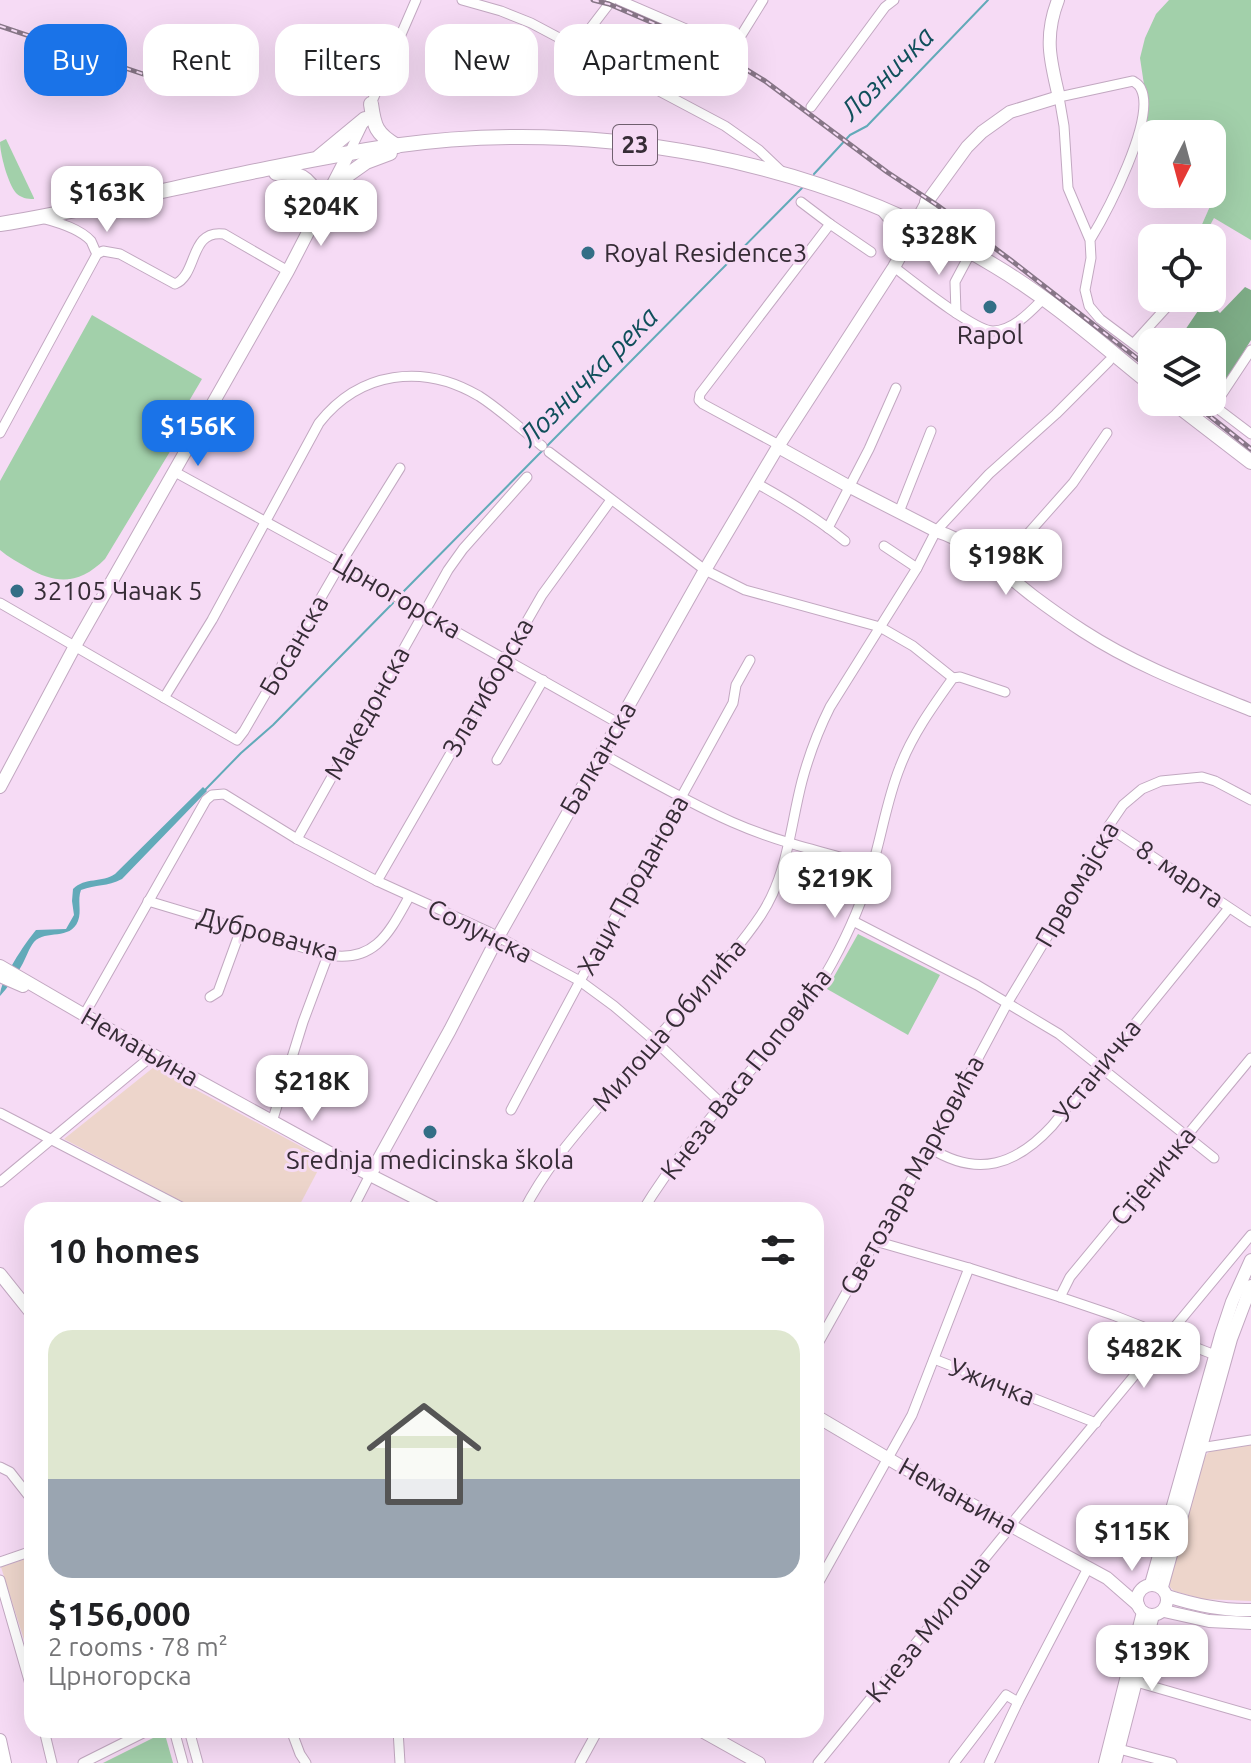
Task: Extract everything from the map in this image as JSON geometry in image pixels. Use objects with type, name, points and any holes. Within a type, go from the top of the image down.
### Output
[{"type":"main road","points":[[371,104],[377,130],[385,138],[402,145]]},
{"type":"main road","points":[[318,158],[365,119]]},
{"type":"main road","name":"23","points":[[0,224],[318,158],[402,145],[507,138],[650,146],[784,174],[881,207],[920,215],[951,241],[1044,298],[1138,374]]},
{"type":"main road","points":[[335,184],[366,162],[402,145]]},
{"type":"main road","points":[[259,170],[300,175],[314,188],[322,208]]},
{"type":"main road","points":[[881,207],[894,221],[897,248]]},
{"type":"main road","points":[[920,215],[950,235],[951,241]]},
{"type":"main road","points":[[1191,416],[1251,462]]},
{"type":"street","points":[[1,783],[335,184],[416,0]]},
{"type":"street","points":[[462,0],[522,19],[554,36]]},
{"type":"street","points":[[594,24],[612,0]]},
{"type":"street","points":[[619,0],[693,32],[729,55],[763,0]]},
{"type":"street","points":[[811,107],[885,7],[894,0]]},
{"type":"street","points":[[1058,0],[1048,40],[1064,126],[1068,188],[1090,240],[1091,258],[1085,290],[1089,306],[1100,319],[1138,346]]},
{"type":"street","points":[[920,215],[967,147],[1010,112],[1128,81],[1136,83],[1142,92],[1143,117],[1138,135],[1090,240]]},
{"type":"street","points":[[668,96],[725,126],[759,150],[784,174]]},
{"type":"street","points":[[801,202],[871,252]]},
{"type":"street","points":[[1078,211],[1101,220]]},
{"type":"street","name":"Балканска","points":[[862,316],[868,299],[897,248],[920,215]]},
{"type":"street","name":"Балканска","points":[[356,1202],[498,937],[705,570],[778,446],[894,267],[920,215]]},
{"type":"street","points":[[34,217],[74,230],[91,242],[97,254]]},
{"type":"street","points":[[830,224],[700,394],[699,400],[850,487],[936,531],[950,535],[1000,568],[1060,615],[1133,660],[1251,710]]},
{"type":"street","points":[[0,433],[97,254],[103,251],[120,254],[170,282],[179,283],[202,242],[216,233],[224,234],[288,271]]},
{"type":"street","points":[[956,313],[955,282],[971,252]]},
{"type":"street","points":[[894,267],[956,313],[986,330],[996,331],[1021,319],[1044,298]]},
{"type":"street","points":[[1134,343],[1162,312]]},
{"type":"street","points":[[1226,384],[1251,350]]},
{"type":"street","name":"Милоша Обилића","points":[[529,1202],[557,1156],[725,962],[759,918],[779,881],[802,783],[819,729],[917,568],[936,531],[989,474],[1109,361]]},
{"type":"street","points":[[0,603],[164,698],[212,620],[319,423],[341,399],[371,383],[404,376],[426,377],[464,388],[482,398],[705,570],[745,590],[880,627],[913,646],[953,678],[960,677],[1005,692]]},
{"type":"street","points":[[828,528],[896,388]]},
{"type":"street","points":[[1226,415],[1251,434]]},
{"type":"street","points":[[899,512],[931,431]]},
{"type":"street","points":[[1000,568],[1073,483],[1107,433]]},
{"type":"street","name":"Босанска","points":[[164,698],[237,740],[400,468]]},
{"type":"street","name":"Црногорска","points":[[175,472],[341,563],[618,723]]},
{"type":"street","name":"Македонска","points":[[297,839],[448,570],[527,477]]},
{"type":"street","points":[[756,483],[845,541]]},
{"type":"street","name":"Златиборска","points":[[377,881],[542,595],[611,500]]},
{"type":"street","points":[[884,546],[917,568]]},
{"type":"street","name":"Хаџи Проданова","points":[[511,1110],[733,703],[736,685],[750,660]]},
{"type":"street","name":"Кнеза Васа Поповића","points":[[648,1202],[663,1177],[797,1016],[830,966],[853,921],[873,866],[900,767],[912,740],[953,678]]},
{"type":"street","points":[[497,760],[543,680]]},
{"type":"street","points":[[601,753],[733,822],[790,843],[873,866]]},
{"type":"street","name":"Првомајска","points":[[1008,1002],[1088,869],[1108,827],[1123,805],[1142,789],[1161,781],[1202,777],[1251,800]]},
{"type":"street","name":"Солунска","points":[[148,901],[206,800],[214,795],[227,795],[297,839],[409,897],[498,937],[580,981],[655,1041],[722,1104]]},
{"type":"street","name":"8. марта","points":[[1108,827],[1251,922]]},
{"type":"street","name":"Дубровачка","points":[[148,901],[328,955],[351,957],[379,943],[409,897]]},
{"type":"street","points":[[84,1015],[148,901]]},
{"type":"street","name":"Устаничка","points":[[930,1148],[961,1162],[995,1163],[1018,1155],[1038,1141],[1229,908]]},
{"type":"street","points":[[853,921],[1008,1002],[1059,1034],[1214,1158]]},
{"type":"street","points":[[210,997],[218,992],[241,929]]},
{"type":"street","points":[[272,1122],[303,1022],[328,955]]},
{"type":"street","name":"Немањина","points":[[0,966],[272,1122],[423,1202]]},
{"type":"street","name":"Немањина","points":[[0,976],[53,998]]},
{"type":"street","name":"Светозара Марковића","points":[[824,1333],[930,1148],[1008,1002]]},
{"type":"street","points":[[0,1182],[153,1055]]},
{"type":"street","name":"Стјеничка","points":[[1060,1297],[1070,1277],[1251,1058]]},
{"type":"street","points":[[0,1113],[172,1202]]},
{"type":"street","name":"Кнеза Милоша","points":[[818,1763],[1251,1235]]},
{"type":"street","points":[[875,1241],[1060,1297],[1220,1357]]},
{"type":"street","points":[[1156,1589],[1200,1448],[1232,1302],[1251,1260]]},
{"type":"street","points":[[824,1573],[912,1415],[969,1268]]},
{"type":"street","points":[[0,1274],[24,1304]]},
{"type":"street","points":[[1149,1611],[1167,1605],[1156,1589],[1220,1357],[1251,1286]]},
{"type":"street","name":"Ужичка","points":[[934,1359],[1096,1423]]},
{"type":"street","name":"Немањина","points":[[824,1421],[1107,1578],[1149,1611]]},
{"type":"street","points":[[1200,1448],[1251,1440]]},
{"type":"street","points":[[0,1467],[10,1472],[24,1490]]},
{"type":"street","points":[[0,1562],[24,1554]]},
{"type":"street","points":[[989,1763],[1088,1568]]},
{"type":"street","points":[[1107,1578],[1156,1589],[1199,1605],[1223,1610],[1251,1610]]},
{"type":"street","points":[[0,1580],[24,1663]]},
{"type":"street","points":[[1156,1589],[1138,1595],[1149,1611],[1209,1621],[1251,1623]]},
{"type":"street","points":[[1105,1763],[1149,1611]]},
{"type":"street","points":[[1231,1622],[1251,1629]]},
{"type":"street","points":[[1131,1681],[1251,1715]]},
{"type":"street","points":[[1115,1763],[1131,1681]]},
{"type":"street","points":[[954,1763],[1006,1695],[1018,1702]]},
{"type":"street","points":[[46,1738],[52,1763]]},
{"type":"street","points":[[83,1763],[133,1738]]},
{"type":"street","points":[[176,1738],[183,1763]]},
{"type":"street","points":[[191,1738],[198,1763]]},
{"type":"street","points":[[294,1738],[306,1763]]},
{"type":"street","points":[[398,1738],[400,1763]]},
{"type":"street","points":[[580,1763],[594,1738]]},
{"type":"street","points":[[714,1738],[759,1763]]},
{"type":"street","points":[[0,1740],[5,1763]]},
{"type":"street","points":[[1119,1749],[1172,1763]]},
{"type":"shaded area","points":[[154,1067],[324,1159],[301,1202],[183,1202],[64,1139]]},
{"type":"shaded area","points":[[1251,1444],[1251,1601],[1203,1599],[1174,1591],[1170,1580],[1204,1457],[1212,1449]]},
{"type":"shaded area","points":[[24,1560],[24,1640],[1,1567]]},
{"type":"green space","points":[[1169,0],[1251,0],[1251,240],[1214,218],[1211,224],[1202,224],[1209,208],[1226,208],[1226,120],[1142,120],[1146,98],[1140,58],[1156,14]]},
{"type":"green space","points":[[6,139],[34,199],[18,195],[10,183],[0,147],[0,142]]},
{"type":"green space","points":[[1245,287],[1251,290],[1251,340],[1226,381],[1226,328],[1186,328],[1197,312],[1226,312],[1226,307]]},
{"type":"green space","points":[[92,315],[202,379],[172,430],[180,435],[105,559],[77,577],[59,579],[39,574],[0,550],[0,481]]},
{"type":"green space","points":[[858,934],[940,975],[908,1035],[827,989]]},
{"type":"green space","points":[[153,1738],[166,1738],[173,1763],[103,1763]]},
{"type":"water","points":[[203,787],[207,791],[122,879],[81,890],[79,917],[74,927],[34,942],[0,996],[8,972],[36,930],[66,929],[74,915],[73,889],[115,874]]},
{"type":"waterway","name":"Лозничка","points":[[814,174],[850,135],[867,126],[988,0]]},
{"type":"waterway","name":"Лозничка река","points":[[547,446],[802,188]]},
{"type":"waterway","name":"Лозничка река","points":[[403,592],[542,451]]},
{"type":"waterway","name":"Лозничка река","points":[[204,791],[393,603]]},
{"type":"railway","points":[[593,0],[674,32],[765,81],[887,172],[937,205],[1138,359]]},
{"type":"railway","points":[[0,26],[143,74]]},
{"type":"railway","points":[[1210,416],[1251,449]]},
{"type":"place","name":"Royal Residence3","points":[[588,253]]},
{"type":"place","name":"Rapol","points":[[990,307]]},
{"type":"place","name":"32105 Чачак 5","points":[[17,591]]},
{"type":"place","name":"Srednja medicinska škola","points":[[430,1132]]}]
